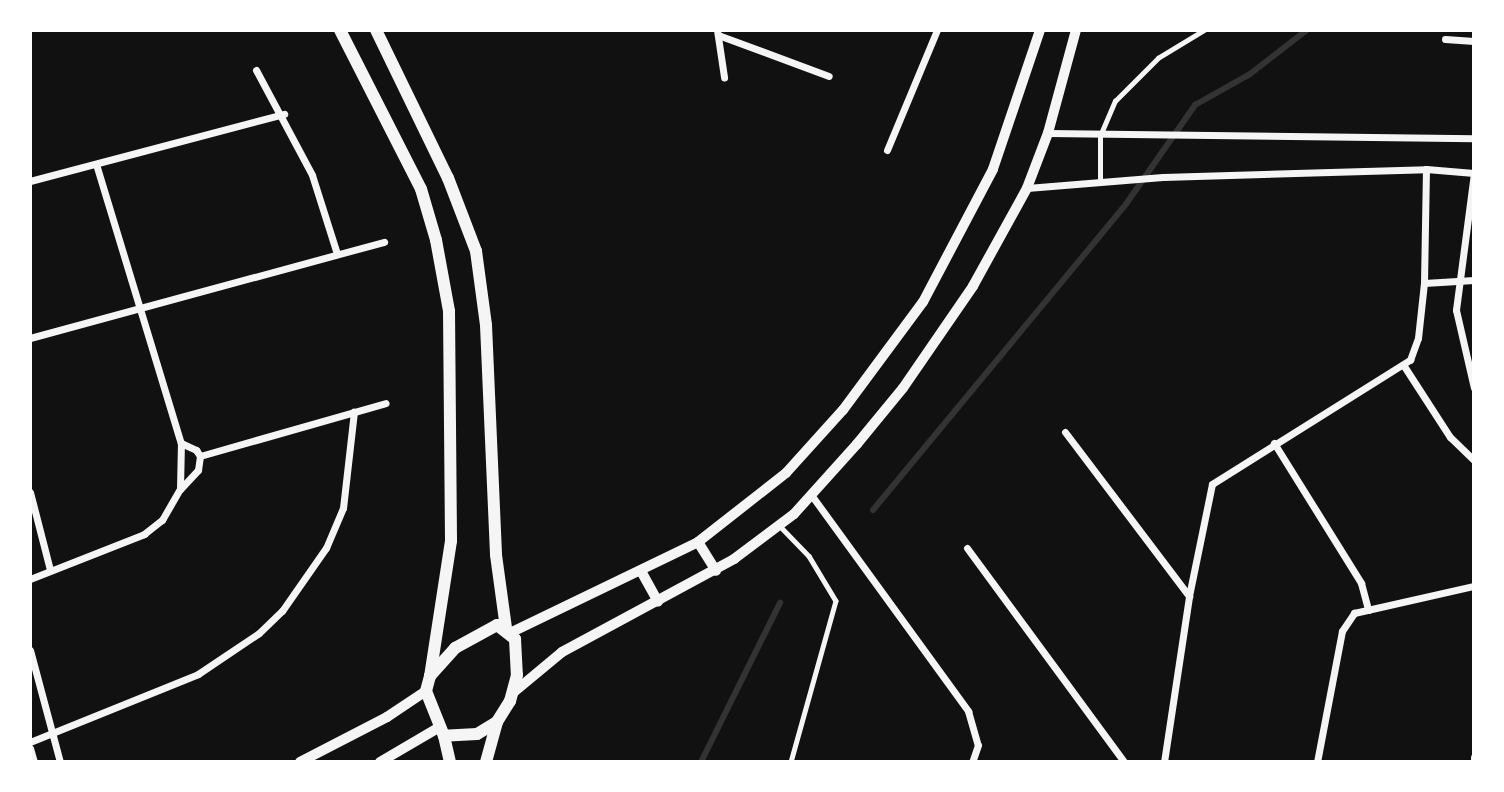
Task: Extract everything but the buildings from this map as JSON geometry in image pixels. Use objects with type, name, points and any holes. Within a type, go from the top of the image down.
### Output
[{"type":"main road","points":[[340,30],[421,189],[436,240],[449,311],[451,541],[426,691],[450,762]]},
{"type":"main road","points":[[376,30],[448,178],[476,251],[486,325],[496,555],[509,630],[518,653],[514,692],[497,722],[486,762]]},
{"type":"main road","points":[[430,676],[473,635],[497,625],[509,630]]},
{"type":"main road","points":[[441,732],[477,734],[497,722]]},
{"type":"street","points":[[887,150],[937,30]]},
{"type":"street","points":[[514,692],[562,652],[716,571],[780,526],[812,496],[903,388],[972,286],[1027,188],[1048,133],[1076,30]]},
{"type":"street","points":[[509,630],[641,571],[698,542],[786,472],[843,410],[923,302],[993,169],[1038,31]]},
{"type":"street","points":[[724,76],[718,33],[829,76]]},
{"type":"street","points":[[1445,39],[1474,41]]},
{"type":"street","points":[[256,70],[284,114],[312,175],[337,254]]},
{"type":"street","points":[[30,181],[284,114]]},
{"type":"street","points":[[1048,133],[1149,138],[1349,133],[1474,138]]},
{"type":"street","points":[[30,579],[144,534],[174,506],[180,489],[181,443],[96,164]]},
{"type":"street","points":[[1027,188],[1163,177],[1426,169],[1474,173],[1456,310],[1474,388]]},
{"type":"street","points":[[1164,762],[1189,596],[1212,484],[1274,443],[1404,366],[1415,351],[1424,283],[1426,169]]},
{"type":"street","points":[[30,338],[139,306],[384,242]]},
{"type":"street","points":[[1424,283],[1474,280]]},
{"type":"street","points":[[1404,366],[1450,437],[1474,460]]},
{"type":"street","points":[[200,456],[386,403]]},
{"type":"street","points":[[30,742],[198,674],[260,633],[282,611],[326,548],[342,508],[354,412]]},
{"type":"street","points":[[1065,432],[1189,596]]},
{"type":"street","points":[[181,443],[200,456]]},
{"type":"street","points":[[1274,443],[1361,583],[1368,610]]},
{"type":"street","points":[[180,489],[198,470],[200,456]]},
{"type":"street","points":[[30,492],[50,570]]},
{"type":"street","points":[[812,496],[968,710],[978,745],[972,762]]},
{"type":"street","points":[[698,542],[716,571]]},
{"type":"street","points":[[967,548],[1124,762]]},
{"type":"street","points":[[641,571],[657,602]]},
{"type":"street","points":[[1317,762],[1342,631],[1354,613],[1474,586]]},
{"type":"street","points":[[30,650],[60,762]]},
{"type":"street","points":[[300,762],[387,717],[426,691]]},
{"type":"street","points":[[380,762],[441,732]]},
{"type":"street","points":[[30,747],[34,762]]},
{"type":"street","points":[[1474,757],[1474,762]]},
{"type":"lane","points":[[1100,183],[1100,136],[1115,101],[1158,58],[1204,30]]},
{"type":"lane","points":[[780,526],[809,556],[836,601],[791,762]]},
{"type":"waterway","points":[[873,510],[1126,204],[1195,105],[1250,74],[1307,30]]},
{"type":"waterway","points":[[701,762],[780,603]]}]
